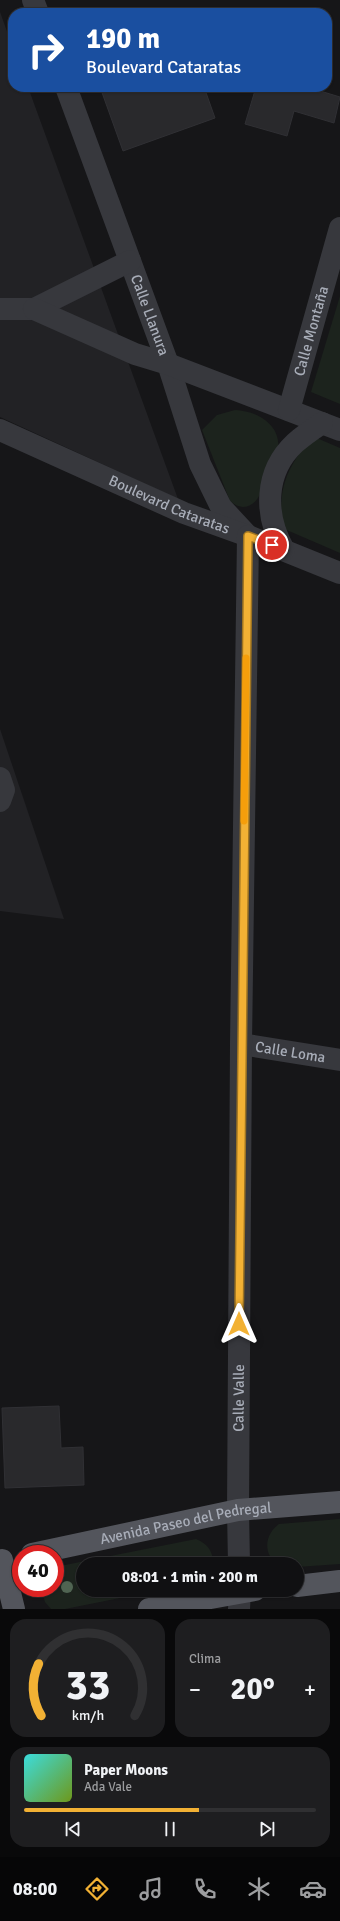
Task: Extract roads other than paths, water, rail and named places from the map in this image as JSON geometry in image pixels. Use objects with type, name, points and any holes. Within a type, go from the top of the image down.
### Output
[{"type":"main road","name":"Avenida Paseo del Pedregal","points":[[64,1547],[238,1510],[340,1502]]},
{"type":"main road","points":[[8,1559],[14,1609]]},
{"type":"main road","points":[[304,1585],[340,1582]]},
{"type":"main road","points":[[149,1609],[230,1597]]},
{"type":"street","name":"Calle Llanura","points":[[68,92],[168,364],[200,464],[221,508],[248,536]]},
{"type":"street","name":"Calle Montaña","points":[[289,410],[340,228]]},
{"type":"street","points":[[34,309],[130,261]]},
{"type":"street","points":[[0,309],[34,309],[135,354],[168,364],[331,426]]},
{"type":"street","points":[[284,550],[276,535],[270,509],[270,487],[275,471],[283,456],[295,443],[331,426]]},
{"type":"street","name":"Boulevard Cataratas","points":[[0,430],[184,513],[248,536],[340,573]]},
{"type":"street","name":"Calle Valle","points":[[239,1557],[241,1044],[248,536]]},
{"type":"street","points":[[0,778],[4,790],[0,801]]},
{"type":"street","name":"Calle Loma","points":[[241,1044],[340,1060]]}]
